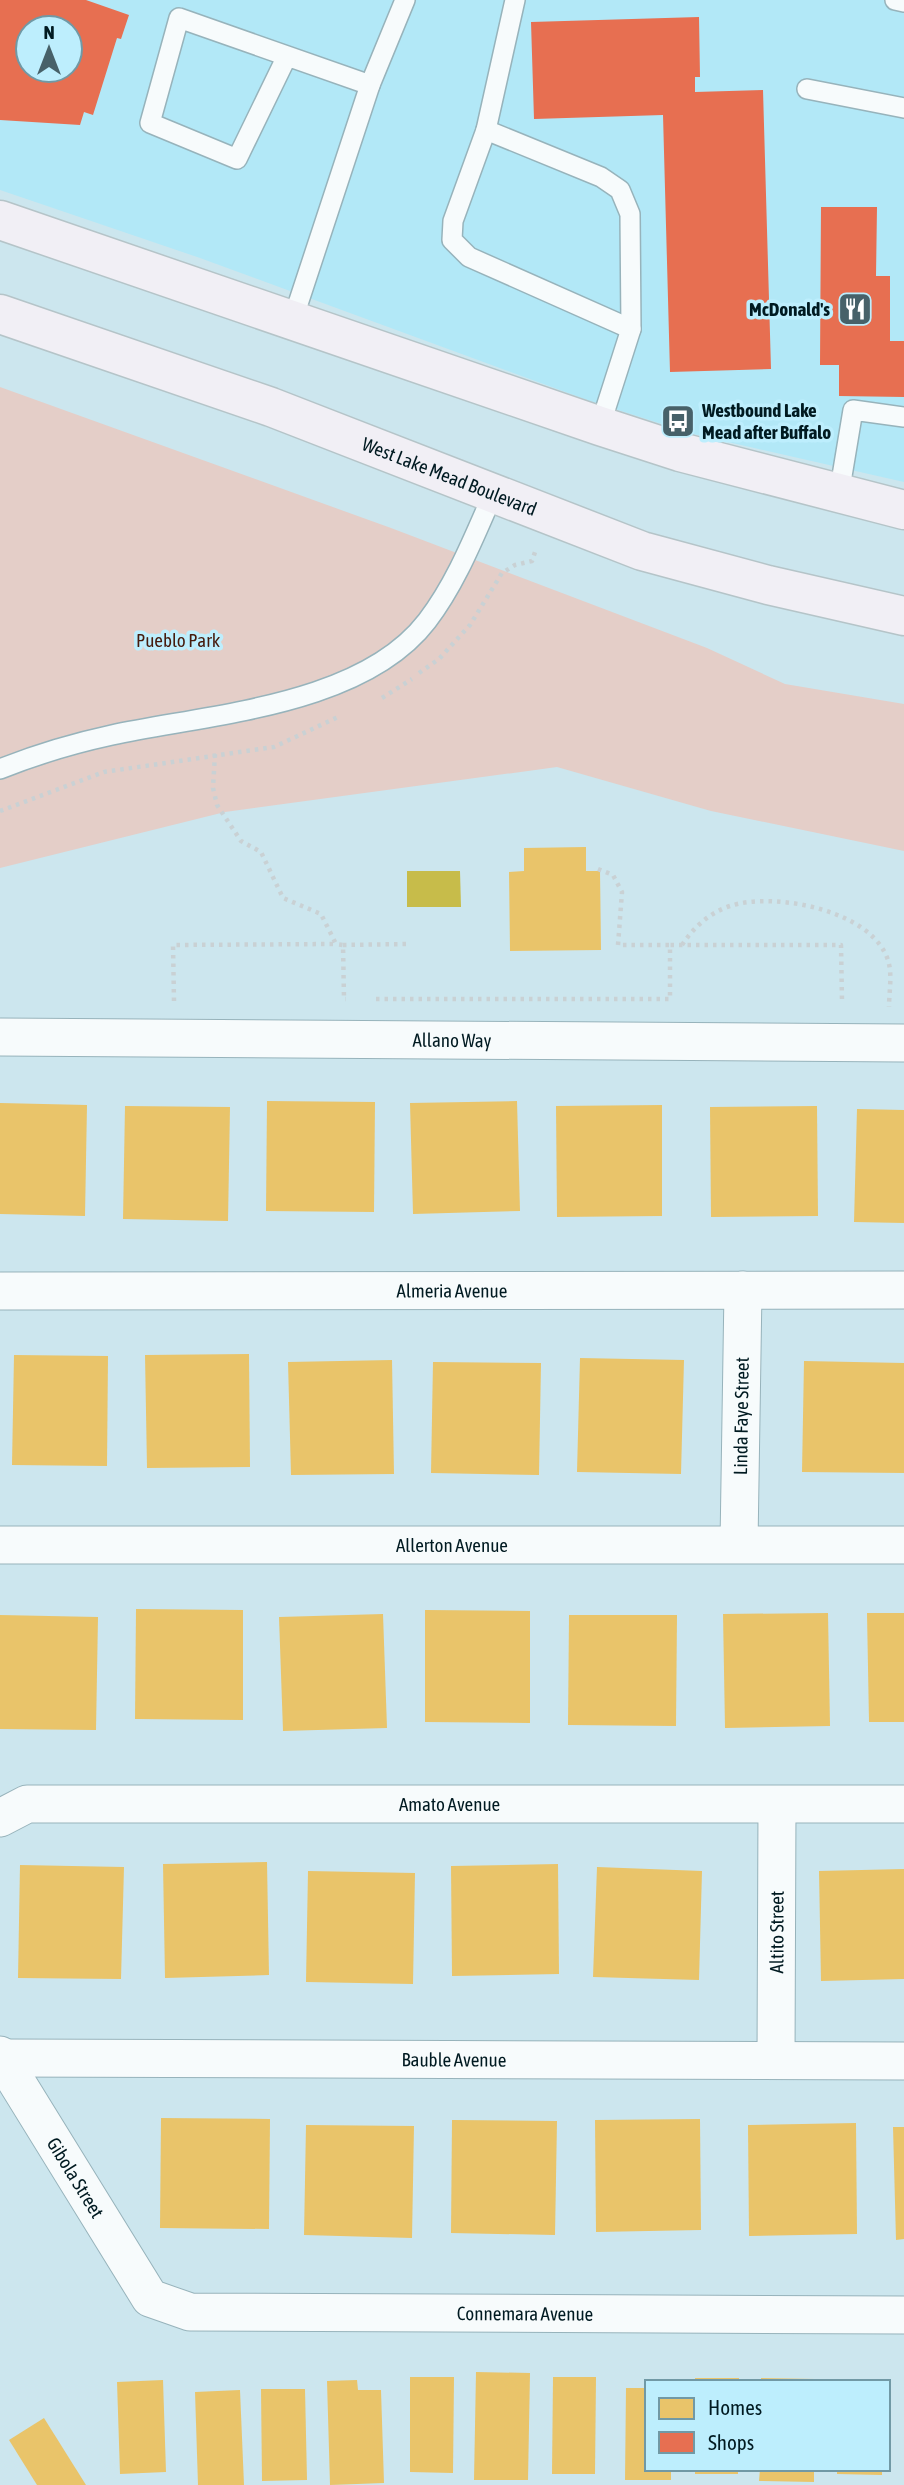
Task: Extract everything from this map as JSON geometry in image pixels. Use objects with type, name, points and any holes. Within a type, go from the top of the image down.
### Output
[{"type":"main road","points":[[0,220],[292,322],[680,452],[904,510]]},
{"type":"main road","name":"West Lake Mead Boulevard","points":[[0,314],[271,408],[642,551],[768,585],[904,616]]},
{"type":"street","name":"Allano Way","points":[[0,1037],[897,1043]]},
{"type":"street","name":"Linda Faye Street","points":[[739,1544],[743,1290]]},
{"type":"street","name":"Almeria Avenue","points":[[0,1291],[904,1290]]},
{"type":"street","name":"Allerton Avenue","points":[[0,1545],[904,1545]]},
{"type":"street","name":"Amato Avenue","points":[[0,1818],[27,1804],[904,1804]]},
{"type":"street","name":"Altito Street","points":[[776,2060],[777,1805]]},
{"type":"street","name":"Bauble Avenue","points":[[1,2056],[904,2060]]},
{"type":"street","name":"Gibola Street","points":[[1,2056],[150,2298]]},
{"type":"street","name":"Connemara Avenue","points":[[150,2298],[190,2312],[904,2315]]},
{"type":"lane","points":[[292,322],[370,85],[405,0]]},
{"type":"lane","points":[[515,0],[486,130],[453,221],[452,240],[470,257],[631,329]]},
{"type":"lane","points":[[895,0],[904,2]]},
{"type":"lane","points":[[288,56],[237,159],[150,123],[180,18],[288,56],[370,85]]},
{"type":"lane","points":[[807,89],[904,108]]},
{"type":"lane","points":[[486,130],[601,177],[620,190],[630,214],[631,329],[600,426]]},
{"type":"lane","points":[[839,494],[853,410],[904,417]]},
{"type":"lane","points":[[0,769],[110,735],[305,698],[383,661],[426,623],[457,575],[493,494]]},
{"type":"path","points":[[215,754],[213,788],[222,812],[241,841],[261,852],[283,898],[321,914],[336,944]]},
{"type":"path","points":[[598,869],[613,875],[622,892],[618,946],[841,945],[842,1002]]},
{"type":"path","points":[[682,946],[691,931],[709,915],[732,905],[790,902],[824,909],[853,922],[877,944],[889,963],[897,1043]]},
{"type":"path","points":[[174,1001],[173,945],[406,944]]},
{"type":"path","points":[[343,946],[344,999],[357,999]]},
{"type":"path","points":[[371,999],[670,999],[670,946]]},
{"type":"shaded area","points":[[0,0],[904,0],[904,482],[693,434],[590,401],[200,258],[0,190]]},
{"type":"shaded area","points":[[407,871],[460,871],[461,907],[407,907]]},
{"type":"green space","name":"Pueblo Park","points":[[0,387],[391,528],[707,648],[785,684],[904,704],[904,851],[711,811],[557,767],[225,812],[0,868]]},
{"type":"building: Homes","points":[[586,847],[586,871],[600,871],[601,950],[510,951],[509,872],[524,871],[524,848]]},
{"type":"building: Homes","points":[[267,1101],[375,1102],[374,1212],[266,1211]]},
{"type":"building: Homes","points":[[517,1101],[520,1211],[413,1214],[410,1103]]},
{"type":"building: Homes","points":[[0,1103],[87,1105],[85,1216],[0,1214]]},
{"type":"building: Homes","points":[[662,1105],[662,1216],[557,1217],[556,1106]]},
{"type":"building: Homes","points":[[125,1106],[230,1107],[228,1221],[123,1219]]},
{"type":"building: Homes","points":[[817,1106],[818,1216],[711,1217],[710,1107]]},
{"type":"building: Homes","points":[[857,1109],[904,1110],[904,1223],[854,1222]]},
{"type":"building: Homes","points":[[249,1354],[250,1467],[147,1468],[145,1355]]},
{"type":"building: Homes","points":[[14,1355],[108,1356],[107,1466],[12,1465]]},
{"type":"building: Homes","points":[[580,1358],[684,1360],[681,1474],[577,1472]]},
{"type":"building: Homes","points":[[392,1360],[394,1474],[291,1475],[288,1362]]},
{"type":"building: Homes","points":[[804,1361],[904,1363],[904,1473],[802,1472]]},
{"type":"building: Homes","points":[[433,1362],[541,1363],[539,1475],[431,1473]]},
{"type":"building: Homes","points":[[136,1609],[243,1610],[243,1720],[135,1719]]},
{"type":"building: Homes","points":[[425,1610],[530,1611],[530,1723],[425,1722]]},
{"type":"building: Homes","points":[[828,1613],[830,1726],[725,1728],[723,1614]]},
{"type":"building: Homes","points":[[867,1613],[904,1613],[904,1722],[869,1722]]},
{"type":"building: Homes","points":[[383,1614],[387,1728],[283,1731],[279,1617]]},
{"type":"building: Homes","points":[[0,1615],[98,1617],[96,1730],[0,1729]]},
{"type":"building: Homes","points":[[569,1615],[677,1615],[676,1726],[568,1725]]},
{"type":"building: Homes","points":[[267,1862],[269,1975],[165,1978],[163,1864]]},
{"type":"building: Homes","points":[[558,1864],[559,1974],[452,1976],[451,1866]]},
{"type":"building: Homes","points":[[20,1865],[124,1867],[121,1979],[18,1978]]},
{"type":"building: Homes","points":[[597,1867],[702,1871],[699,1980],[593,1977]]},
{"type":"building: Homes","points":[[904,1869],[904,1979],[821,1981],[819,1871]]},
{"type":"building: Homes","points":[[308,1871],[415,1873],[413,1984],[306,1982]]},
{"type":"building: Homes","points":[[161,2118],[270,2119],[269,2229],[160,2228]]},
{"type":"building: Homes","points":[[700,2119],[701,2230],[596,2232],[595,2120]]},
{"type":"building: Homes","points":[[452,2120],[557,2121],[555,2235],[451,2233]]},
{"type":"building: Homes","points":[[856,2123],[857,2234],[749,2236],[748,2125]]},
{"type":"building: Homes","points":[[306,2125],[414,2126],[412,2238],[304,2235]]},
{"type":"building: Homes","points":[[893,2127],[904,2127],[904,2239],[896,2240]]},
{"type":"building: Homes","points":[[476,2372],[530,2373],[528,2480],[474,2480]]},
{"type":"building: Homes","points":[[410,2377],[454,2377],[453,2473],[410,2472]]},
{"type":"building: Homes","points":[[553,2377],[596,2377],[595,2474],[552,2474]]},
{"type":"building: Homes","points":[[695,2378],[739,2378],[739,2380]]},
{"type":"building: Homes","points":[[761,2378],[815,2379],[815,2380]]},
{"type":"building: Homes","points":[[163,2380],[166,2472],[120,2474],[117,2382]]},
{"type":"building: Homes","points":[[357,2380],[358,2390],[381,2390],[384,2483],[330,2485],[327,2381]]},
{"type":"building: Homes","points":[[626,2388],[645,2388],[645,2471],[671,2471],[671,2480],[625,2480]]},
{"type":"building: Homes","points":[[261,2389],[305,2389],[307,2480],[262,2481]]},
{"type":"building: Homes","points":[[240,2390],[244,2485],[198,2485],[195,2392]]},
{"type":"building: Homes","points":[[44,2418],[86,2485],[37,2485],[9,2440]]},
{"type":"building: Homes","points":[[695,2471],[738,2471],[738,2474],[695,2474]]},
{"type":"building: Homes","points":[[760,2471],[814,2471],[814,2482],[759,2481]]},
{"type":"building: Homes","points":[[837,2471],[882,2471],[882,2475],[837,2474]]},
{"type":"building: Shops","points":[[0,0],[86,0],[129,15],[121,39],[117,38],[93,115],[84,112],[80,125],[0,120]]},
{"type":"building: Shops","points":[[699,17],[700,77],[695,77],[695,92],[763,90],[771,369],[670,372],[663,115],[534,119],[531,22]]},
{"type":"building: Shops","name":"McDonald's","points":[[821,207],[877,207],[876,276],[890,276],[890,341],[904,341],[904,397],[839,396],[839,365],[820,365]]},
{"type":"place","name":"McDonald's","points":[[855,309]]},
{"type":"place","name":"Westbound Lake Mead after Buffalo","points":[[678,421]]}]
